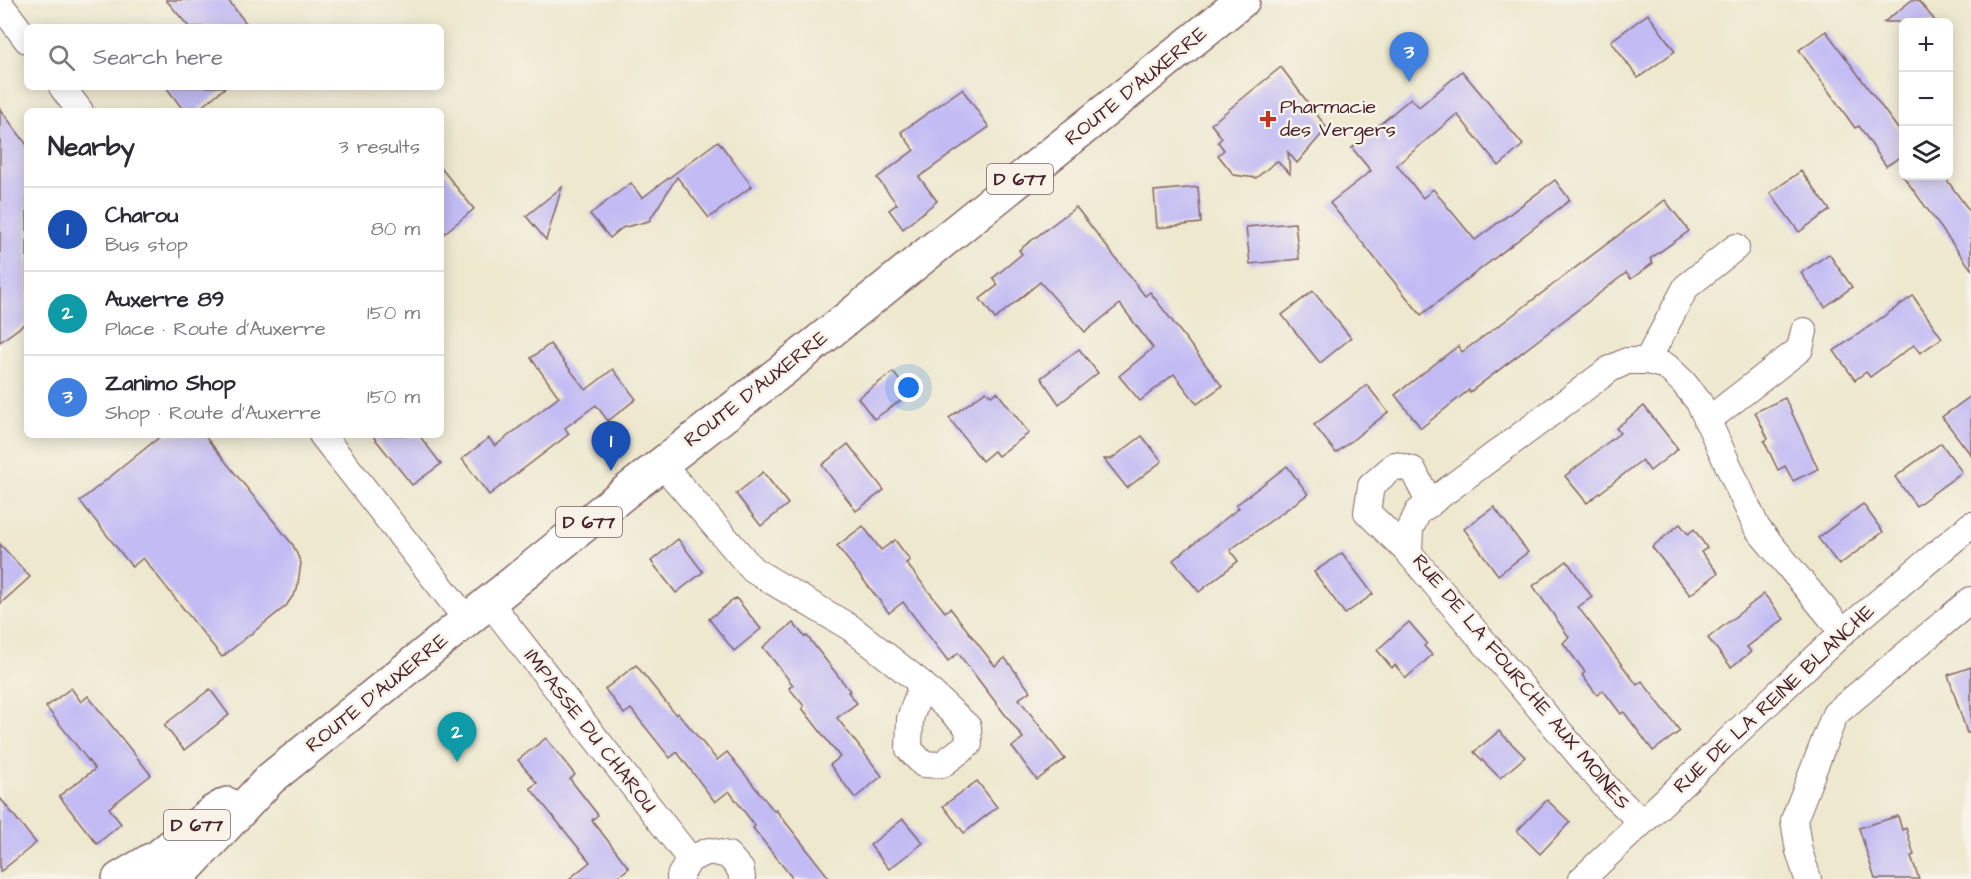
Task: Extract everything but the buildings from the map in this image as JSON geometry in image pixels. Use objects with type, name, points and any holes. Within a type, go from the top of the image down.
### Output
[{"type":"main road","name":"ROUTE D'AUXERRE","points":[[119,879],[153,873],[213,812],[270,779],[1243,0]]},
{"type":"street","points":[[0,4],[24,36]]},
{"type":"street","points":[[64,90],[78,108]]},
{"type":"street","points":[[1736,247],[1686,287],[1647,361],[1666,366],[1699,402],[1757,528],[1843,632]]},
{"type":"street","points":[[1707,421],[1800,349],[1804,331]]},
{"type":"street","name":"RUE DE LA FOURCHE AUX MOINES","points":[[1642,822],[1612,794],[1409,553],[1410,529],[1419,512],[1610,369],[1627,361],[1647,361]]},
{"type":"street","name":"IMPASSE DU CHAROU","points":[[325,438],[478,611],[685,869],[708,851],[728,855],[741,870],[742,879]]},
{"type":"street","points":[[662,464],[753,570],[851,628],[922,684]]},
{"type":"street","points":[[1409,553],[1367,512],[1371,486],[1395,465],[1413,470],[1430,504]]},
{"type":"street","name":"RUE DE LA REINE BLANCHE","points":[[1581,879],[1843,632],[1971,525]]},
{"type":"street","points":[[1808,879],[1799,851],[1794,820],[1835,714],[1971,600]]},
{"type":"place","name":"Zanimo Shop","points":[[1409,82]]},
{"type":"place","name":"Pharmacie des Vergers","points":[[1268,119]]},
{"type":"place","name":"Charou","points":[[611,471]]},
{"type":"place","name":"Auxerre 89","points":[[457,762]]}]
